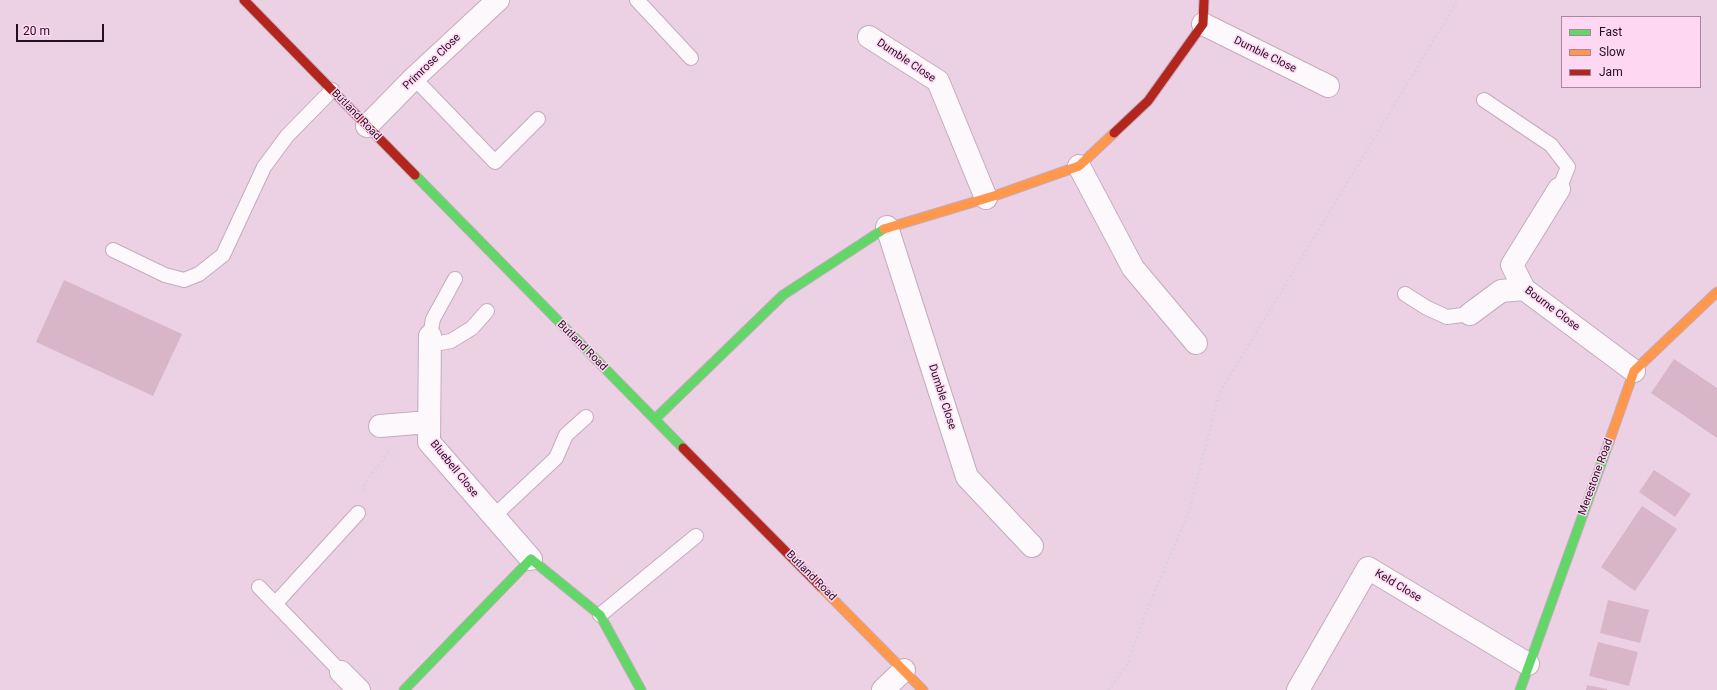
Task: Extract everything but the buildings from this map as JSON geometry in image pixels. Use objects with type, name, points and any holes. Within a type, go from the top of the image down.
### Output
[{"type":"street","name":"Butland Road","points":[[244,0],[923,690]]},
{"type":"street","points":[[655,419],[783,295],[887,227],[986,198],[1079,166],[1148,101],[1202,24],[1204,0]]},
{"type":"street","name":"Primrose Close","points":[[367,126],[414,78],[495,1]]},
{"type":"street","name":"Dumble Close","points":[[1202,24],[1328,86]]},
{"type":"street","name":"Dumble Close","points":[[869,37],[938,81],[986,198]]},
{"type":"street","points":[[1079,166],[1132,268],[1196,343]]},
{"type":"street","name":"Bourne Close","points":[[1559,189],[1512,265],[1524,289],[1634,371]]},
{"type":"street","name":"Dumble Close","points":[[887,227],[968,477],[1032,546]]},
{"type":"street","points":[[1470,314],[1501,291],[1524,289]]},
{"type":"street","name":"Merestone Road","points":[[1520,690],[1528,664],[1634,371],[1717,292]]},
{"type":"street","name":"Bluebell Close","points":[[430,341],[429,442],[531,559],[600,615],[642,690]]},
{"type":"street","points":[[380,426],[429,422]]},
{"type":"street","points":[[404,690],[531,559]]},
{"type":"street","name":"Keld Close","points":[[1298,690],[1368,568],[1528,664]]},
{"type":"street","points":[[883,690],[904,670]]},
{"type":"street","points":[[342,672],[359,690]]},
{"type":"lane","points":[[637,0],[691,58]]},
{"type":"lane","points":[[414,78],[495,162],[538,119]]},
{"type":"lane","points":[[113,250],[165,275],[184,280],[199,274],[222,255],[264,167],[287,136],[332,90]]},
{"type":"lane","points":[[1484,100],[1551,144],[1568,167],[1559,189]]},
{"type":"lane","points":[[455,279],[433,319],[430,341],[451,341],[472,328],[487,311]]},
{"type":"lane","points":[[1405,294],[1427,308],[1447,317],[1470,314]]},
{"type":"lane","points":[[494,516],[556,458],[566,435],[586,417]]},
{"type":"lane","points":[[275,604],[358,512]]},
{"type":"lane","points":[[600,615],[696,536]]},
{"type":"lane","points":[[259,586],[342,672]]},
{"type":"path","points":[[1108,690],[1127,665],[1145,615],[1189,511],[1219,394],[1458,0]]},
{"type":"path","points":[[358,512],[365,483],[397,441],[407,424]]},
{"type":"traffic: fast","points":[[415,175],[683,448]]},
{"type":"traffic: fast","points":[[655,419],[783,295],[884,229]]},
{"type":"traffic: fast","points":[[1520,690],[1609,442]]},
{"type":"traffic: fast","points":[[404,690],[531,559],[600,615],[641,690]]},
{"type":"traffic: slow","points":[[884,229],[997,195],[1079,166],[1114,133]]},
{"type":"traffic: slow","points":[[1609,442],[1634,371],[1717,292]]},
{"type":"traffic: slow","points":[[821,587],[923,690]]},
{"type":"traffic: jam","points":[[244,0],[415,175]]},
{"type":"traffic: jam","points":[[1114,133],[1148,101],[1203,24],[1204,0]]},
{"type":"traffic: jam","points":[[683,448],[821,587]]}]
